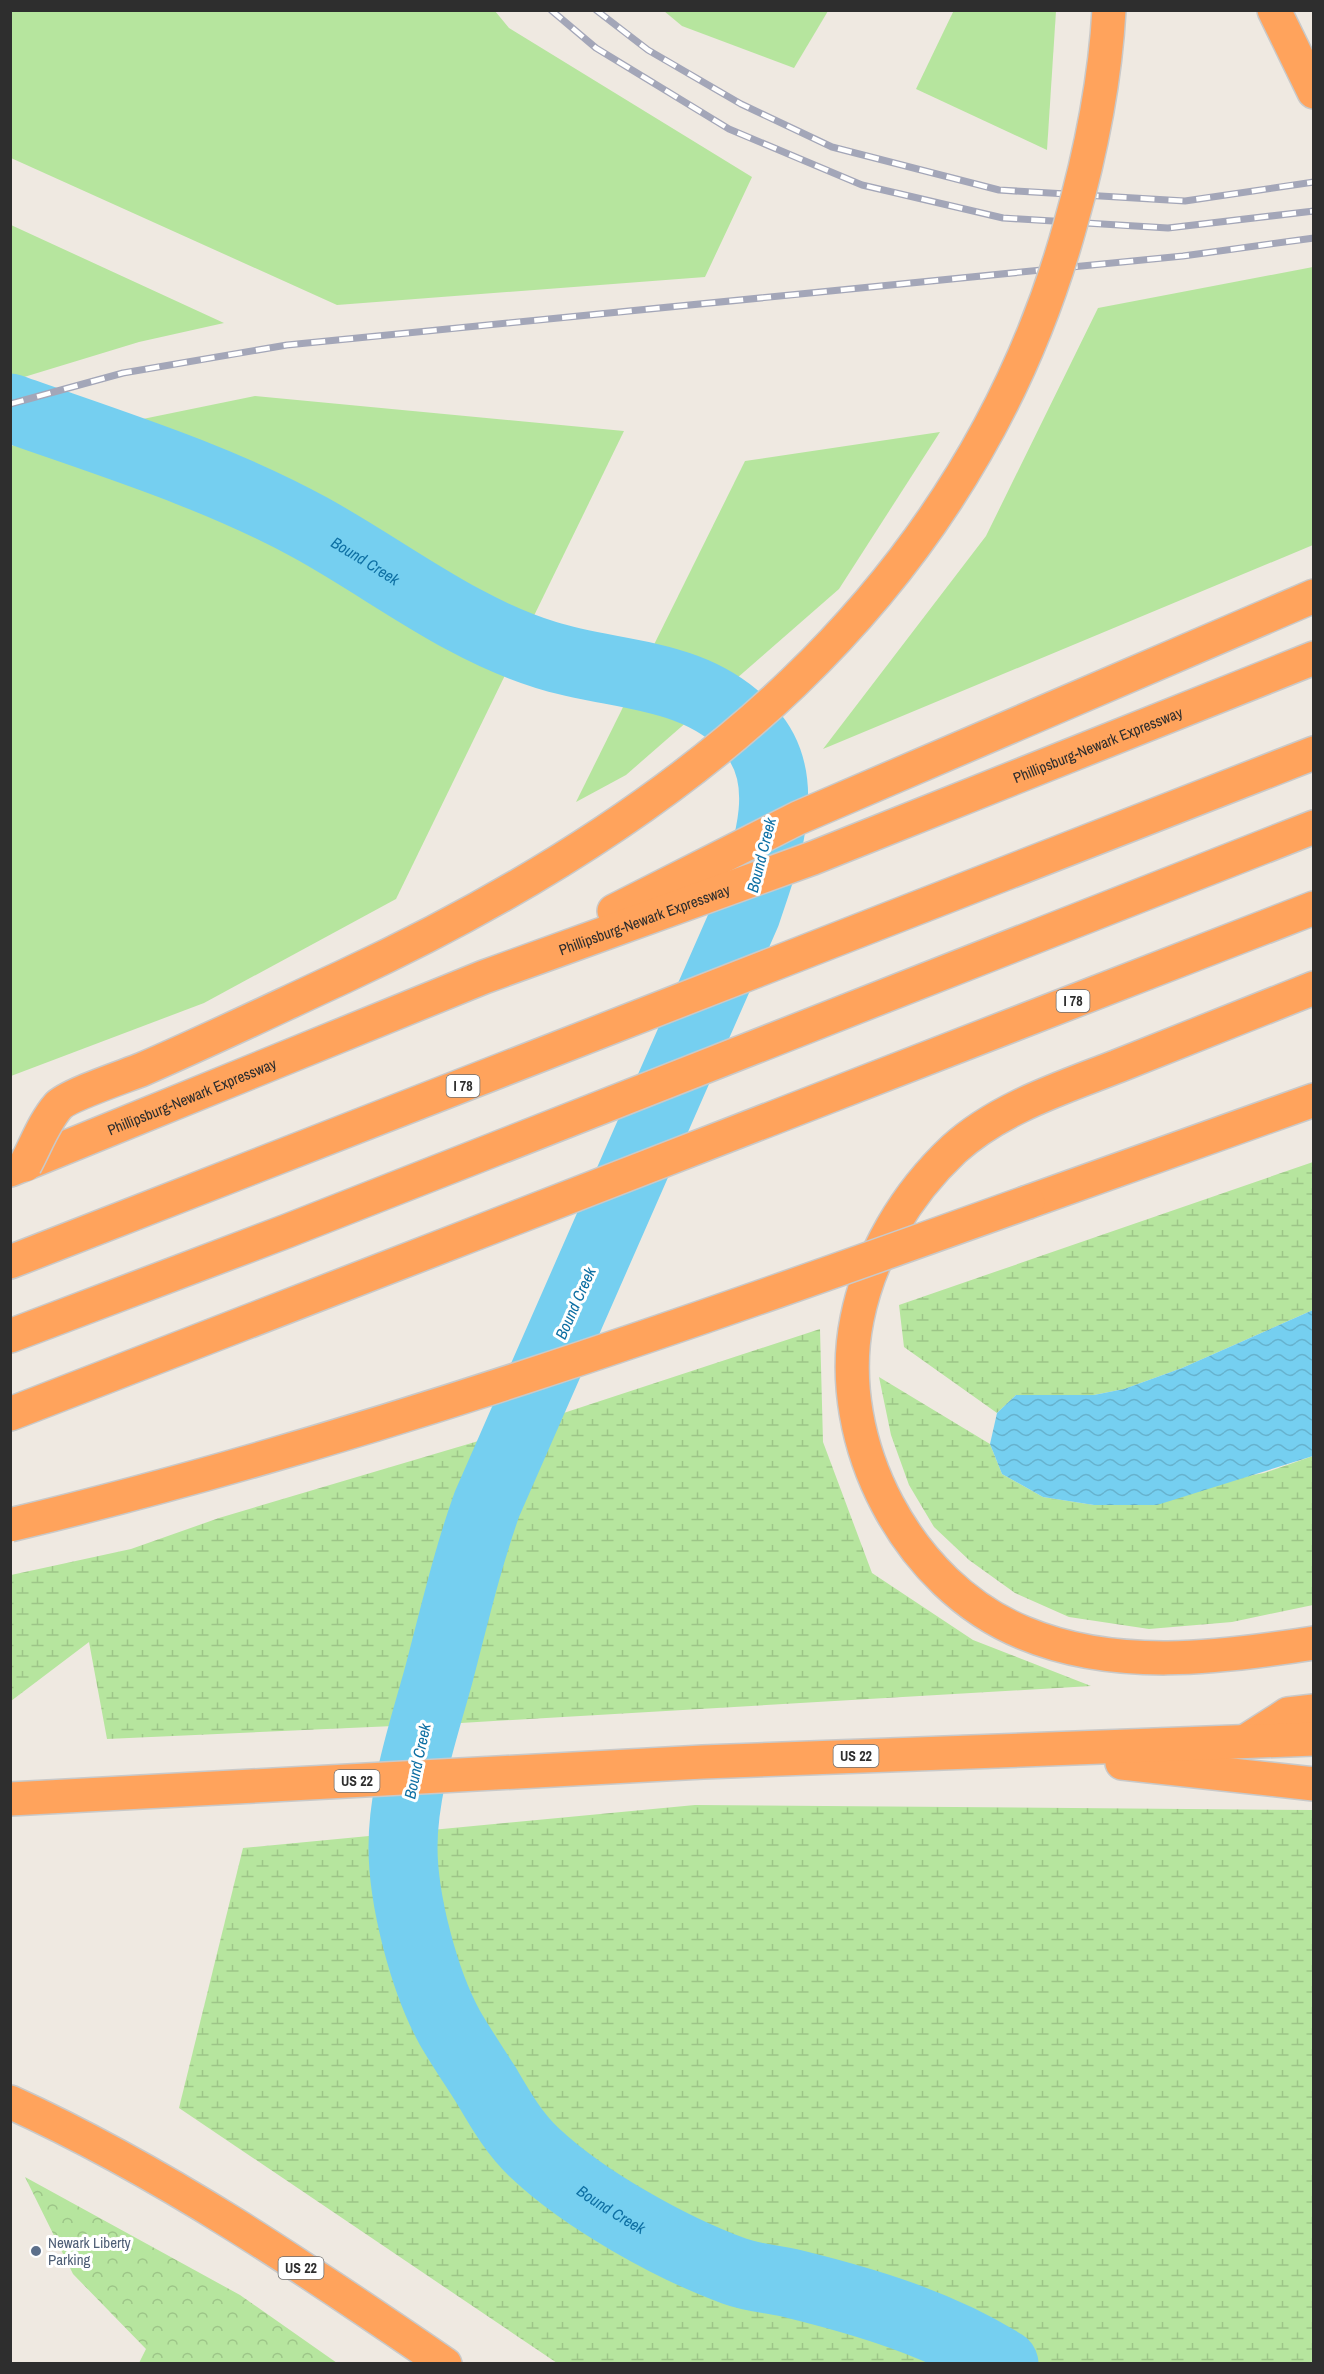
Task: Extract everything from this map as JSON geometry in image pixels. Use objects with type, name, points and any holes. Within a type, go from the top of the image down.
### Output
[{"type":"highway","points":[[18,1168],[60,1104],[205,1042],[351,974],[506,893],[601,836],[650,803],[732,738],[841,635],[896,571],[948,497],[995,417],[1035,331],[1066,243],[1089,151],[1104,61],[1109,10]]},
{"type":"highway","points":[[1274,10],[1314,92]]},
{"type":"highway","points":[[484,977],[798,818],[1314,596]]},
{"type":"highway","name":"Phillipsburg-Newark Expressway","points":[[18,1168],[484,977],[813,858],[1314,658]]},
{"type":"highway","name":"I 78","points":[[10,1262],[1314,753]]},
{"type":"highway","points":[[10,1336],[287,1231],[1314,826]]},
{"type":"highway","name":"I 78","points":[[10,1414],[1314,908]]},
{"type":"highway","points":[[1314,988],[1042,1097],[980,1129],[955,1148],[910,1199],[875,1261],[856,1321],[854,1354],[858,1415],[887,1506],[903,1534],[925,1562],[947,1584],[999,1622],[1054,1643],[1107,1655],[1178,1658],[1268,1650],[1314,1643]]},
{"type":"highway","points":[[10,1525],[292,1448],[492,1387],[693,1321],[1314,1100]]},
{"type":"highway","points":[[1244,1742],[1288,1713],[1314,1711]]},
{"type":"highway","points":[[1010,1750],[1314,1739]]},
{"type":"highway","name":"US 22","points":[[10,1799],[703,1762],[1010,1750],[1314,1784]]},
{"type":"highway","name":"US 22","points":[[10,2102],[154,2176],[276,2252],[445,2364]]},
{"type":"green space","points":[[954,10],[1056,11],[1047,150],[916,89]]},
{"type":"green space","points":[[11,11],[495,11],[509,28],[752,177],[705,277],[337,305],[11,158]]},
{"type":"green space","points":[[664,11],[828,11],[794,68],[682,26]]},
{"type":"green space","points":[[11,225],[224,323],[139,342],[11,381]]},
{"type":"green space","points":[[1313,267],[1313,545],[823,749],[986,536],[1098,308]]},
{"type":"green space","points":[[255,396],[624,431],[396,899],[204,1003],[11,1076],[11,446]]},
{"type":"green space","points":[[940,432],[839,589],[626,775],[576,802],[745,461]]},
{"type":"green space","points":[[1313,1162],[1313,1310],[1182,1368],[1124,1389],[1094,1395],[1016,1395],[997,1413],[904,1347],[899,1305]]},
{"type":"green space","points":[[820,1329],[823,1442],[872,1573],[973,1640],[1091,1686],[461,1723],[107,1739],[89,1642],[11,1701],[11,1575],[131,1549],[219,1518],[475,1442]]},
{"type":"green space","points":[[879,1377],[990,1444],[1002,1474],[1043,1497],[1094,1505],[1264,1473],[1313,1456],[1313,1605],[1232,1622],[1149,1629],[1069,1617],[1015,1593],[969,1560],[934,1527],[909,1485],[891,1435]]},
{"type":"green space","points":[[695,1805],[1313,1810],[1313,2363],[557,2363],[179,2108],[243,1848]]},
{"type":"green space","points":[[25,2177],[240,2295],[337,2363],[139,2363],[146,2349],[73,2274]]},
{"type":"water","points":[[1313,1310],[1313,1456],[1157,1505],[1094,1505],[1043,1497],[1002,1474],[990,1444],[997,1413],[1016,1395],[1094,1395],[1124,1389],[1182,1368]]},
{"type":"waterway","name":"Bound Creek","points":[[10,408],[163,462],[275,509],[340,545],[425,598],[514,644],[573,662],[681,686],[706,697],[729,711],[750,731],[764,751],[771,773],[774,797],[772,821],[761,869],[746,914],[487,1504],[473,1546],[410,1781],[403,1847],[407,1891],[424,1964],[450,2028],[515,2130],[528,2147],[556,2171],[630,2221],[709,2261],[741,2273],[821,2291],[902,2316],[954,2337],[1004,2364]]},
{"type":"railway","points":[[551,10],[596,48],[729,129],[862,185],[1003,218],[1168,228],[1314,211]]},
{"type":"railway","points":[[596,10],[648,50],[741,104],[832,147],[999,190],[1185,201],[1314,182]]},
{"type":"railway","points":[[10,404],[123,373],[287,345],[1183,256],[1314,238]]},
{"type":"place","name":"Newark Liberty Parking","points":[[36,2251]]}]
